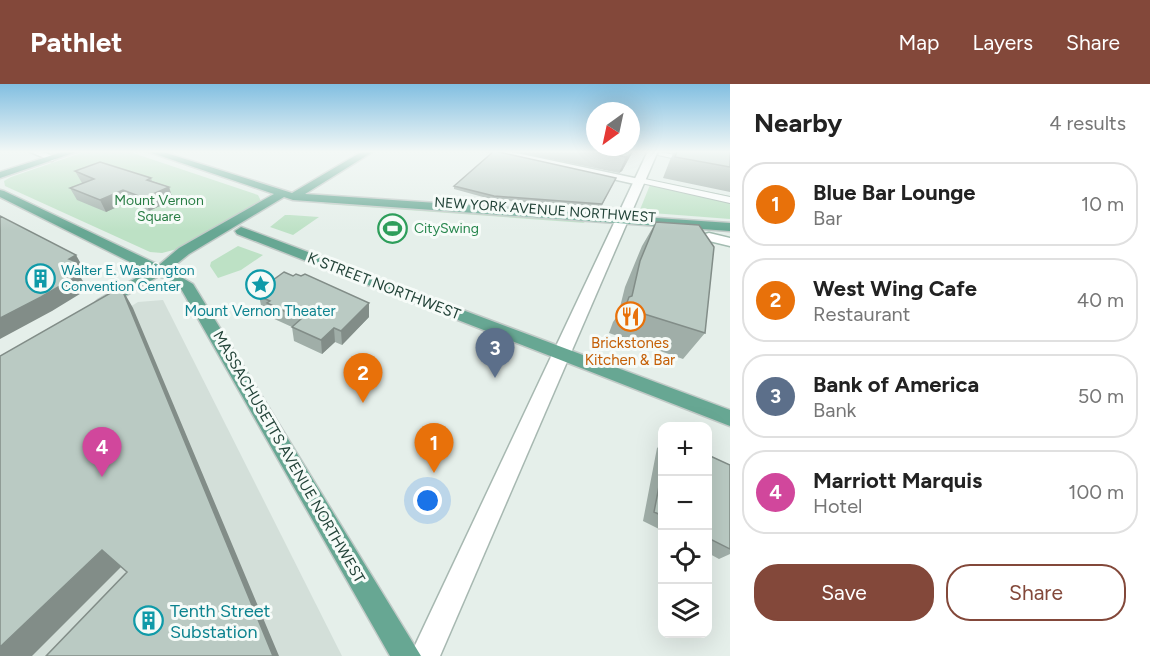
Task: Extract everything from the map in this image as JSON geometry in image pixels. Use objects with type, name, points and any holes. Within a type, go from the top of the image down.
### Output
[{"type":"main road","points":[[235,178],[289,195]]},
{"type":"main road","points":[[165,268],[184,251],[320,178]]},
{"type":"main road","name":"MASSACHUSETTS AVENUE NORTHWEST","points":[[0,193],[165,268],[189,287],[406,656]]},
{"type":"main road","points":[[91,310],[165,268],[198,256],[241,231],[289,195]]},
{"type":"main road","name":"NEW YORK AVENUE NORTHWEST","points":[[289,195],[310,207],[618,225],[730,227]]},
{"type":"main road","name":"NEW YORK AVENUE NORTHWEST","points":[[618,225],[709,237]]},
{"type":"main road","name":"K STREET NORTHWEST","points":[[241,231],[730,418]]},
{"type":"street","points":[[623,178],[730,200]]},
{"type":"street","points":[[425,656],[641,178]]},
{"type":"street","points":[[709,237],[730,241]]},
{"type":"shaded area","points":[[163,300],[342,656],[0,656],[0,387],[138,302]]},
{"type":"green space","name":"Mount Vernon Square","points":[[10,178],[206,178],[258,195],[261,201],[185,247],[162,253],[150,252],[5,186],[4,181]]},
{"type":"green space","points":[[652,180],[730,196],[730,219],[639,212]]},
{"type":"green space","points":[[327,202],[580,220],[585,223],[324,204]]},
{"type":"green space","points":[[285,215],[319,217],[293,235],[270,227]]},
{"type":"green space","points":[[238,246],[263,255],[241,270],[218,278],[210,266],[211,262]]},
{"type":"building","points":[[91,178],[150,178],[147,180],[169,187],[144,198],[123,190],[100,200],[70,188],[94,179]]},
{"type":"building","points":[[463,178],[616,178],[602,204],[494,196],[454,186]]},
{"type":"building","name":"Walter E. Washington Convention Center","points":[[0,216],[76,255],[69,259],[77,262],[65,267],[79,275],[0,318]]},
{"type":"building","points":[[656,222],[699,225],[714,247],[705,333],[625,308],[629,297],[632,296],[640,261]]},
{"type":"building","points":[[284,272],[293,276],[305,274],[369,303],[341,331],[334,328],[321,340],[292,327],[301,319],[267,303],[270,301],[263,298],[266,295],[258,291]]},
{"type":"building","points":[[121,287],[273,656],[46,656],[127,572],[102,550],[0,647],[0,356]]},
{"type":"building","points":[[712,457],[730,465],[730,549],[712,540]]},
{"type":"building","points":[[658,492],[658,514],[654,512]]},
{"type":"place","name":"CitySwing","points":[[393,228]]},
{"type":"place","name":"Walter E. Washington Convention Center","points":[[40,278]]},
{"type":"place","name":"Mount Vernon Theater","points":[[260,284]]},
{"type":"place","name":"Brickstones Kitchen & Bar","points":[[630,316]]},
{"type":"place","name":"Bank of America","points":[[495,378]]},
{"type":"place","name":"West Wing Cafe","points":[[363,403]]},
{"type":"place","name":"Blue Bar Lounge","points":[[434,473]]},
{"type":"place","name":"Marriott Marquis","points":[[102,477]]},
{"type":"place","name":"Tenth Street Substation","points":[[149,621]]}]
